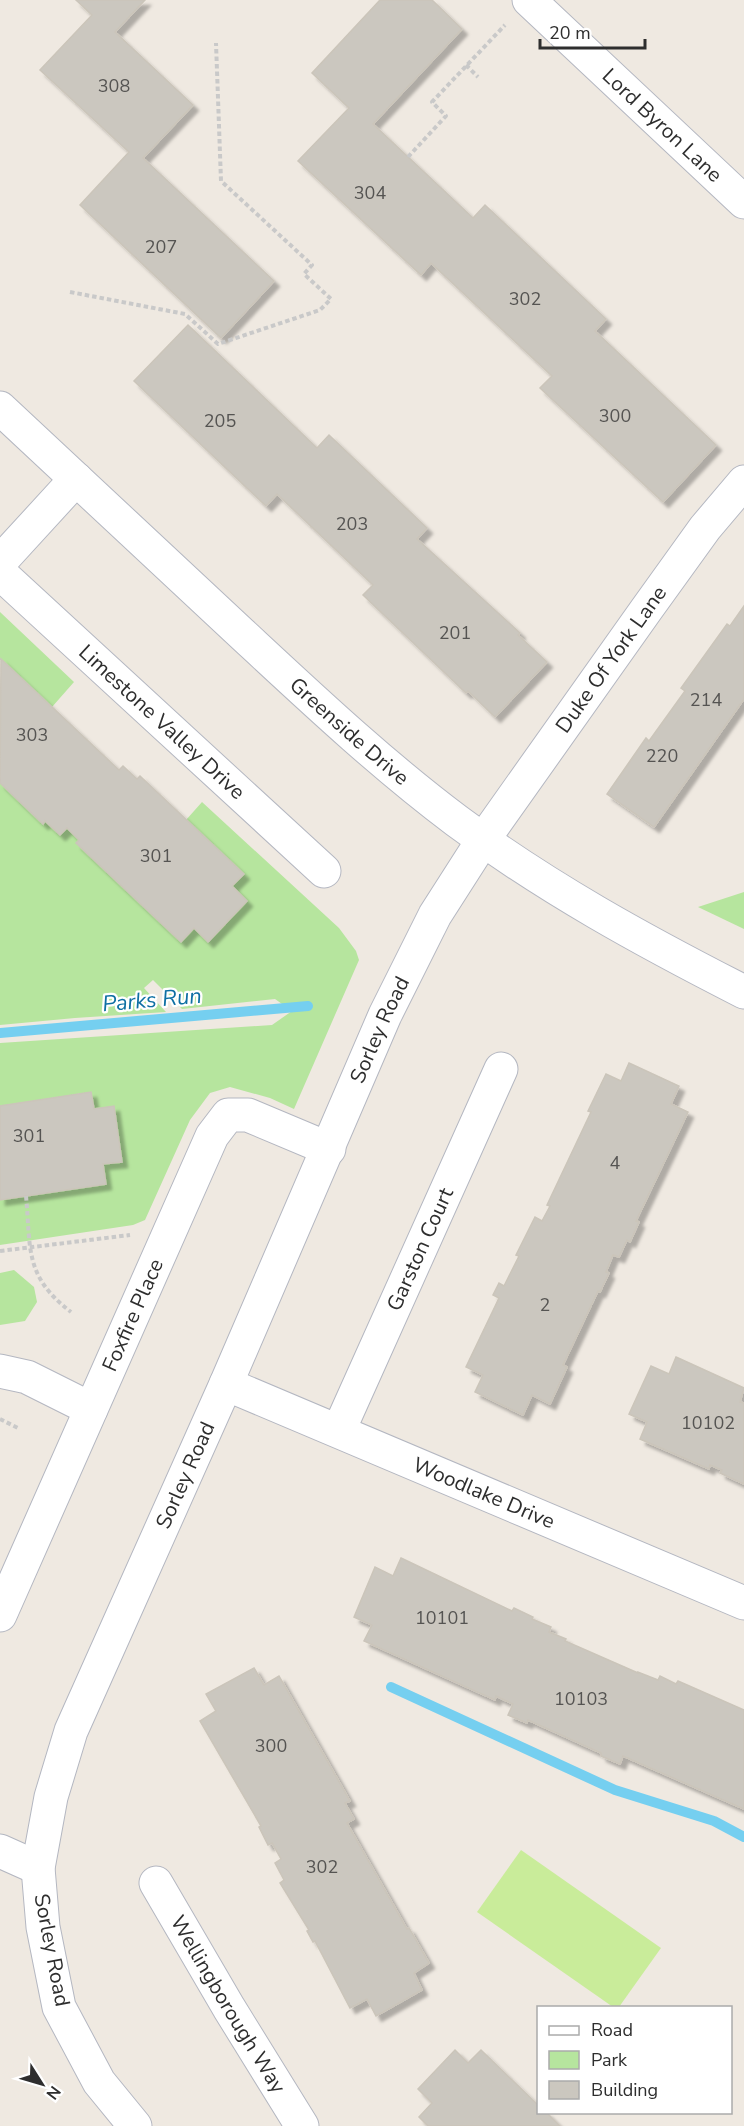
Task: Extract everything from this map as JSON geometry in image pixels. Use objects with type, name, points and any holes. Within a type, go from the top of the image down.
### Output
[{"type":"street","name":"Lord Byron Lane","points":[[521,8],[744,202]]},
{"type":"street","name":"Greenside Drive","points":[[0,408],[359,740],[421,793],[483,840],[579,903],[744,992]]},
{"type":"street","points":[[0,562],[76,479]]},
{"type":"street","name":"Duke Of York Lane","points":[[483,840],[705,528],[744,482]]},
{"type":"street","name":"Limestone Valley Drive","points":[[0,573],[324,871]]},
{"type":"street","name":"Sorley Road","points":[[135,2126],[99,2082],[59,2007],[43,1927],[38,1868],[51,1797],[71,1731],[226,1384],[386,1016],[435,915],[483,840]]},
{"type":"street","name":"Garston Court","points":[[339,1431],[501,1069]]},
{"type":"street","name":"Foxfire Place","points":[[0,1615],[212,1136],[228,1115],[248,1115],[329,1149]]},
{"type":"street","points":[[0,1371],[27,1377],[91,1409]]},
{"type":"street","name":"Woodlake Drive","points":[[226,1384],[744,1604]]},
{"type":"street","points":[[0,1851],[38,1868]]},
{"type":"street","name":"Wellingborough Way","points":[[156,1882],[229,2008],[302,2126]]},
{"type":"path","points":[[408,157],[446,116],[432,102],[521,8]]},
{"type":"path","points":[[70,292],[185,314],[218,344],[320,310],[331,299],[304,274],[312,265],[221,181],[216,43]]},
{"type":"path","points":[[466,65],[478,77]]},
{"type":"path","points":[[26,1196],[33,1265],[42,1285],[53,1299],[71,1312]]},
{"type":"path","points":[[0,1251],[170,1231]]},
{"type":"path","points":[[0,1419],[20,1429]]},
{"type":"green space","points":[[0,612],[74,682],[52,707],[0,660]]},
{"type":"green space","points":[[0,783],[43,823],[45,821],[60,835],[67,828],[79,840],[76,843],[181,942],[194,928],[209,942],[247,901],[232,886],[186,820],[202,802],[339,928],[356,951],[359,960],[294,1109],[270,1098],[230,1087],[210,1093],[190,1120],[145,1220],[133,1225],[0,1245],[0,1200],[106,1184],[103,1164],[122,1161],[114,1107],[94,1109],[91,1092],[0,1106],[0,1043],[272,1025],[292,1011],[275,999],[182,1009],[153,980],[144,988],[166,1012],[0,1025]]},
{"type":"green space","points":[[744,892],[744,929],[698,907]]},
{"type":"green space","points":[[14,1270],[34,1287],[37,1302],[25,1321],[0,1325],[0,1273]]},
{"type":"green space","points":[[521,1850],[661,1948],[620,2006],[612,2006],[477,1912]]},
{"type":"building","points":[[76,0],[145,0],[115,32],[193,105],[143,158],[274,281],[221,338],[80,205],[129,152],[40,70],[92,15]]},
{"type":"building","points":[[380,0],[432,0],[462,29],[373,124],[473,218],[485,205],[606,319],[595,331],[716,445],[663,502],[540,388],[552,376],[431,263],[421,275],[298,161],[349,108],[312,73]]},
{"type":"building","points":[[188,325],[317,448],[329,435],[427,528],[417,539],[520,633],[518,635],[547,662],[495,717],[468,691],[466,693],[363,595],[373,585],[277,494],[266,506],[134,381]]},
{"type":"building","points":[[744,606],[744,699],[654,827],[607,794],[646,738],[649,741],[685,691],[681,688],[727,624],[730,626]]},
{"type":"building","points":[[1,659],[119,770],[123,766],[137,779],[140,776],[244,874],[232,886],[247,901],[208,942],[194,928],[181,942],[76,843],[79,840],[67,828],[60,835],[45,821],[43,824],[0,783]]},
{"type":"building","points":[[629,1063],[679,1086],[671,1104],[688,1112],[636,1221],[639,1222],[630,1242],[627,1240],[619,1257],[613,1255],[606,1272],[609,1273],[563,1365],[567,1367],[550,1404],[532,1395],[523,1415],[475,1392],[483,1375],[466,1367],[499,1298],[493,1295],[499,1283],[504,1286],[535,1217],[542,1221],[550,1206],[547,1205],[591,1112],[588,1111],[606,1074],[621,1081]]},
{"type":"building","points":[[91,1092],[94,1109],[114,1106],[122,1162],[103,1164],[106,1184],[0,1200],[0,1106]]},
{"type":"building","points":[[676,1357],[744,1388],[740,1402],[744,1403],[744,1484],[720,1473],[722,1470],[710,1465],[709,1469],[640,1439],[647,1422],[629,1414],[651,1366],[669,1374]]},
{"type":"building","points":[[401,1558],[512,1611],[514,1608],[533,1617],[532,1619],[551,1627],[549,1632],[566,1639],[565,1641],[638,1673],[658,1680],[660,1676],[676,1684],[678,1681],[744,1710],[744,1809],[623,1756],[620,1764],[528,1720],[527,1723],[508,1715],[513,1704],[496,1696],[495,1700],[364,1641],[372,1625],[354,1617],[375,1567],[393,1576]]},
{"type":"building","points":[[254,1668],[264,1685],[279,1676],[350,1801],[345,1803],[354,1819],[347,1823],[429,1963],[414,1973],[422,1990],[376,2016],[367,1999],[350,2008],[315,1941],[313,1942],[307,1931],[309,1930],[280,1883],[284,1880],[275,1863],[281,1859],[272,1843],[268,1845],[259,1827],[261,1826],[200,1721],[216,1711],[206,1694]]},
{"type":"building","points":[[455,2050],[468,2063],[481,2050],[537,2104],[537,2114],[548,2114],[560,2126],[428,2126],[419,2117],[432,2103],[418,2089]]},
{"type":"waterway","name":"Parks Run","points":[[0,1033],[308,1006]]},
{"type":"waterway","points":[[391,1687],[615,1790],[714,1821],[744,1837]]}]
